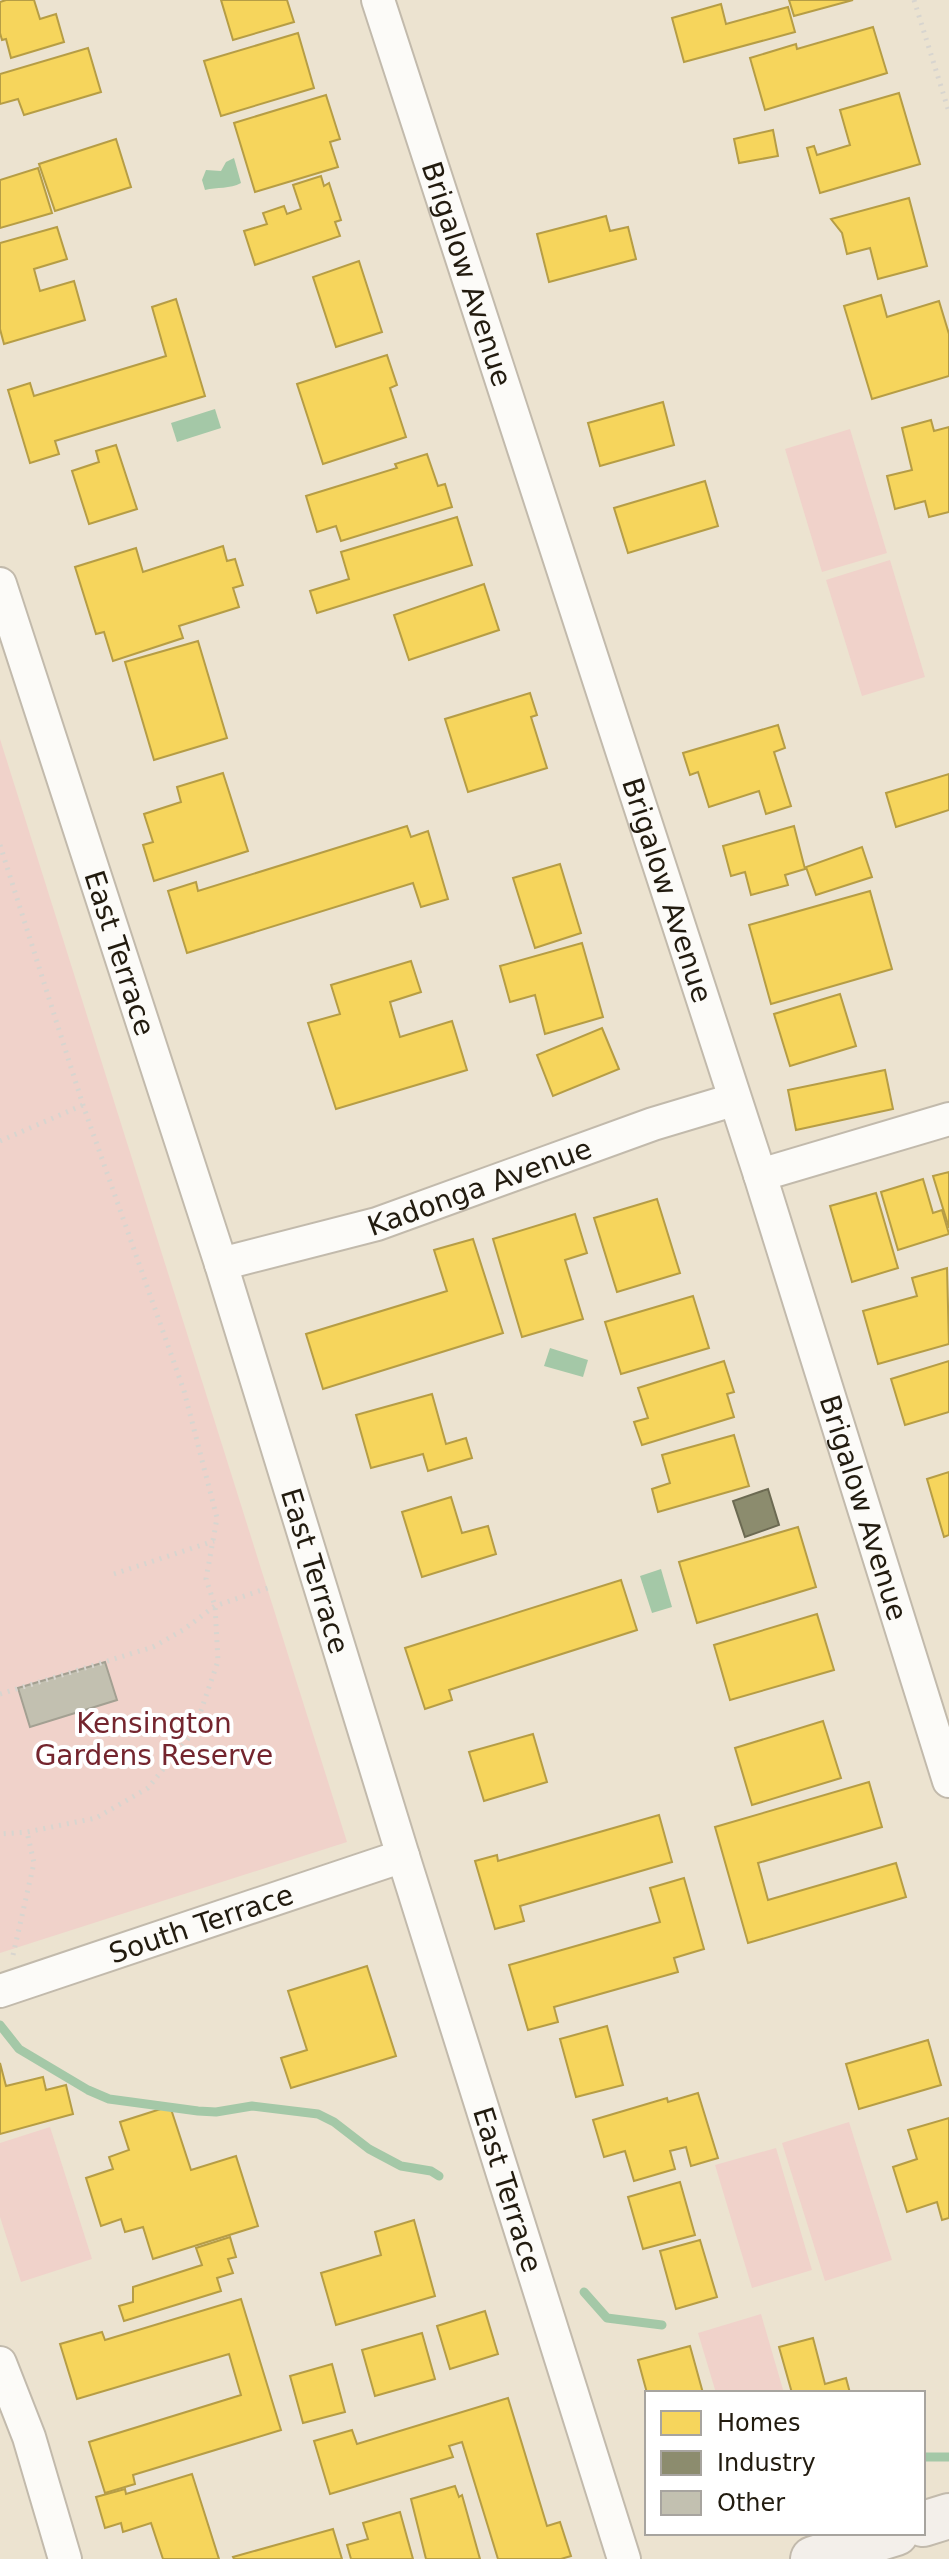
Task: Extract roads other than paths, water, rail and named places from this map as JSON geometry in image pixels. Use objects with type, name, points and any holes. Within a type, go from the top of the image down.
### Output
[{"type":"main road","points":[[925,2523],[949,2516]]},
{"type":"main road","points":[[813,2559],[890,2535]]},
{"type":"street","name":"Brigalow Avenue","points":[[378,0],[733,1100],[760,1175],[949,1781]]},
{"type":"street","name":"East Terrace","points":[[0,584],[221,1264],[624,2559]]},
{"type":"street","name":"Kadonga Avenue","points":[[221,1264],[377,1224],[653,1124],[733,1100]]},
{"type":"street","points":[[760,1175],[949,1119]]},
{"type":"street","name":"South Terrace","points":[[2,1990],[403,1856]]},
{"type":"street","points":[[0,2363],[29,2437],[65,2559]]},
{"type":"waterway","points":[[0,2025],[19,2049],[109,2099],[198,2111],[216,2112],[252,2106],[318,2114],[334,2122],[369,2149],[401,2166],[431,2171],[439,2176]]},
{"type":"waterway","points":[[584,2292],[607,2318],[662,2325]]},
{"type":"waterway","points":[[925,2457],[949,2457]]},
{"type":"park label","name":"Kensington Gardens Reserve","points":[[154,1739]]}]
